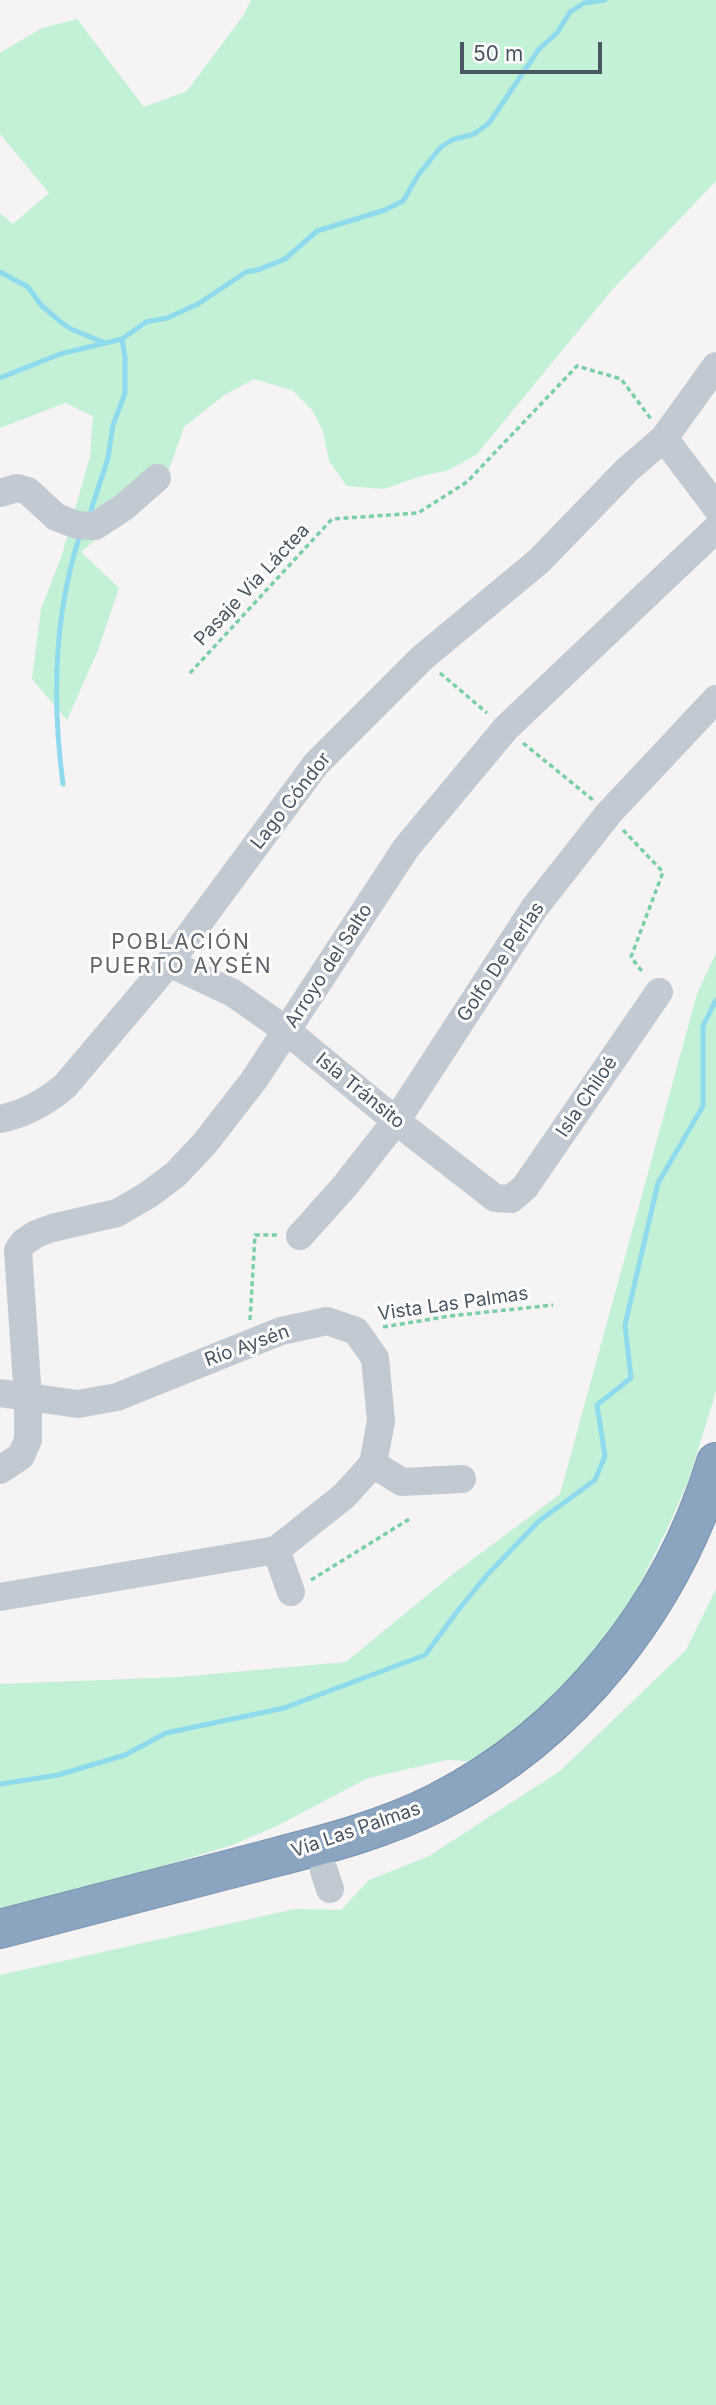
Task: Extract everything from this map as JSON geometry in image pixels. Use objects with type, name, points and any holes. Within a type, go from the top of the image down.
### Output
[{"type":"highway","name":"Vía Las Palmas","points":[[0,1928],[368,1831],[437,1802],[501,1765],[530,1743],[577,1700],[633,1632],[678,1560],[703,1504],[716,1462]]},
{"type":"highway","name":"Vía Las Palmas","points":[[0,1952],[327,1880],[451,1822],[506,1789],[548,1759],[603,1708],[651,1651],[688,1591],[716,1535]]},
{"type":"street","name":"Lago Cóndor","points":[[0,1119],[14,1116],[47,1101],[65,1086],[169,963],[316,764],[422,658],[539,561],[627,470],[664,438],[716,366]]},
{"type":"street","points":[[664,438],[716,507]]},
{"type":"street","points":[[0,493],[17,488],[28,491],[56,517],[95,526],[124,507],[158,478]]},
{"type":"street","name":"Arroyo del Salto","points":[[0,1470],[21,1456],[28,1440],[28,1399],[18,1251],[24,1242],[36,1234],[117,1213],[176,1174],[205,1143],[254,1080],[406,848],[506,728],[716,529]]},
{"type":"street","name":"Golfo De Perlas","points":[[300,1236],[344,1187],[396,1121],[536,907],[609,813],[716,699]]},
{"type":"street","name":"Isla Tránsito","points":[[169,963],[233,993],[287,1031],[495,1198],[511,1199]]},
{"type":"street","name":"Isla Chiloé","points":[[511,1199],[525,1187],[659,992]]},
{"type":"street","name":"Río Aysén","points":[[0,1394],[78,1404],[117,1397],[281,1331],[327,1321],[356,1331]]},
{"type":"street","points":[[0,1597],[276,1550],[344,1496],[373,1464],[381,1421],[375,1359],[356,1331]]},
{"type":"street","points":[[373,1464],[402,1482],[462,1479]]},
{"type":"street","points":[[276,1550],[291,1592]]},
{"type":"path","name":"Pasaje Vía Láctea","points":[[190,673],[332,519],[418,513],[467,482],[577,366],[621,379],[664,438]]},
{"type":"path","points":[[609,813],[631,841],[663,872],[631,957],[659,992]]},
{"type":"path","points":[[248,1343],[255,1235],[300,1236]]},
{"type":"path","name":"Vista Las Palmas","points":[[356,1331],[450,1316],[553,1305]]},
{"type":"path","points":[[291,1592],[411,1518]]},
{"type":"green space","points":[[251,0],[716,0],[716,181],[611,291],[477,454],[449,470],[384,489],[347,486],[329,461],[323,431],[312,410],[292,390],[254,379],[223,396],[184,427],[165,481],[81,552],[119,588],[98,650],[67,720],[32,679],[41,609],[61,558],[90,457],[93,416],[65,403],[0,428],[0,213],[13,224],[49,193],[0,134],[0,53],[42,28],[77,19],[144,107],[187,91],[243,16]]},
{"type":"green space","points":[[716,953],[716,1390],[688,1481],[668,1527],[634,1596],[580,1675],[479,1762],[448,1760],[368,1778],[275,1827],[229,1846],[0,1915],[0,1684],[179,1677],[346,1662],[453,1574],[560,1494],[697,994]]},
{"type":"green space","points":[[716,1589],[716,2405],[0,2405],[0,1975],[295,1909],[341,1910],[369,1880],[429,1856],[560,1771],[686,1650]]},
{"type":"waterway","points":[[0,378],[60,354],[122,339],[146,322],[167,318],[198,304],[246,272],[285,259],[317,231],[385,210],[403,201],[419,174],[441,147],[452,140],[474,134],[489,123],[539,49],[557,33],[570,12],[584,3],[605,0]]},
{"type":"waterway","points":[[0,272],[28,287],[41,305],[62,323],[105,343]]},
{"type":"waterway","points":[[91,510],[108,458],[113,425],[125,393],[122,339]]},
{"type":"waterway","points":[[63,784],[57,721],[60,627],[71,565],[80,535]]},
{"type":"waterway","points":[[0,1784],[58,1775],[125,1755],[166,1733],[284,1708],[425,1655],[488,1574],[539,1521],[595,1480],[605,1456],[597,1405],[631,1378],[625,1325],[658,1183],[703,1106],[703,1026],[716,1000]]},
{"type":"district","name":"POBLACIÓN PUERTO AYSÉN","points":[[181,955]]}]
